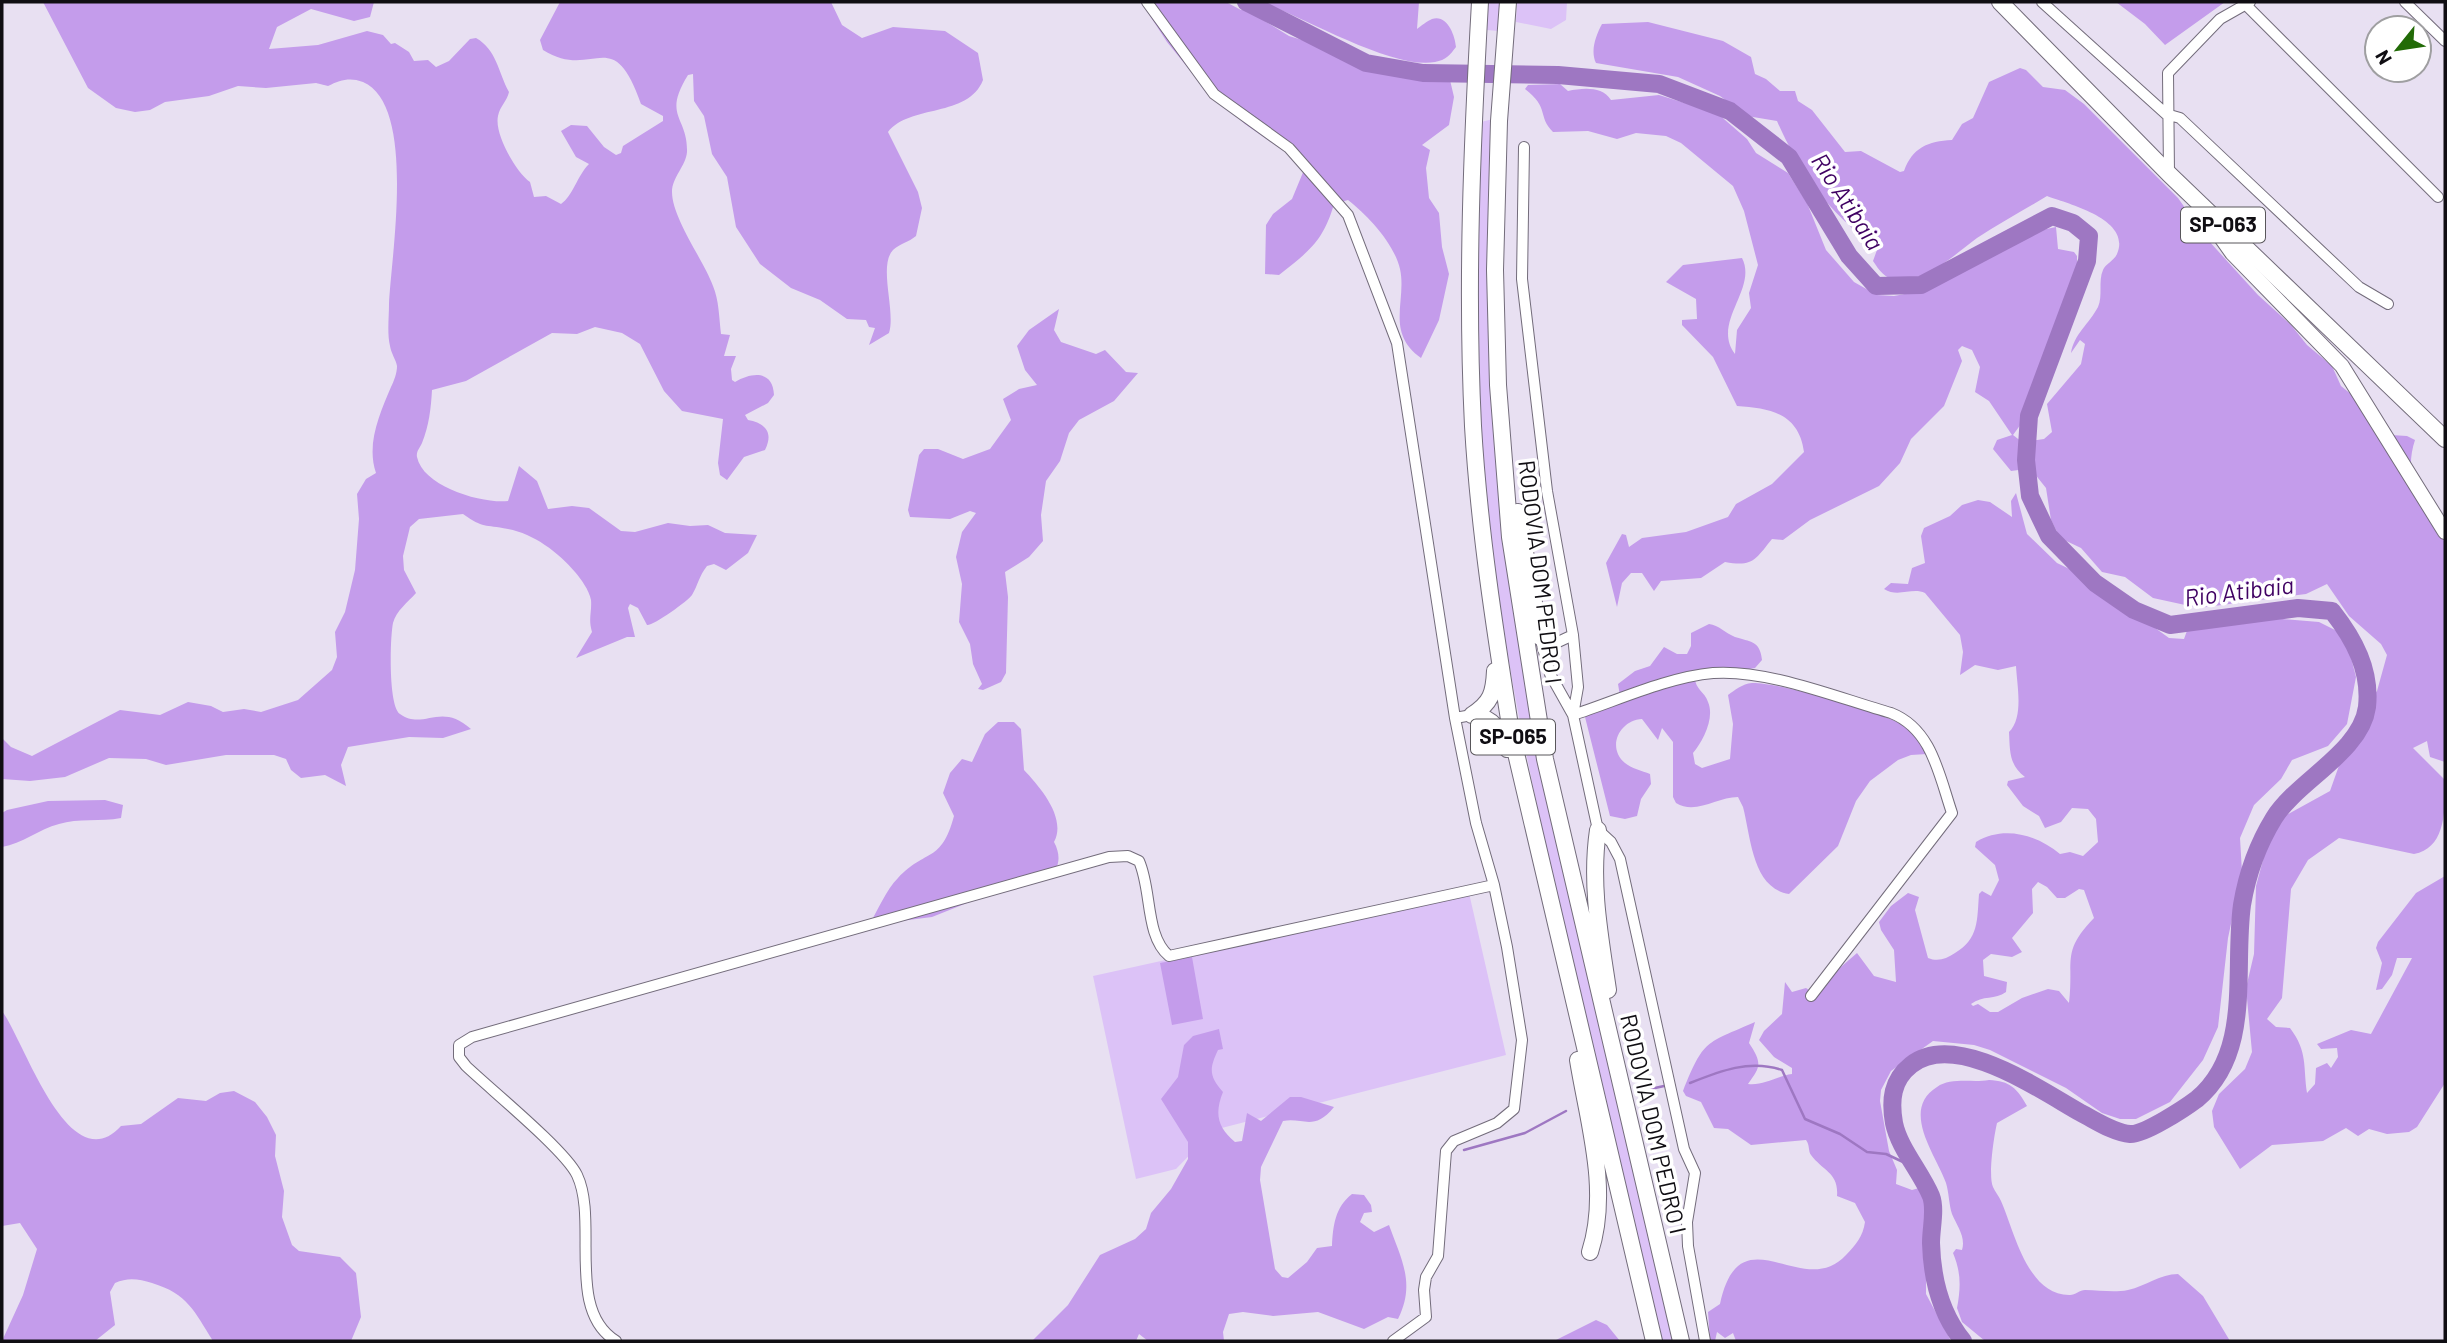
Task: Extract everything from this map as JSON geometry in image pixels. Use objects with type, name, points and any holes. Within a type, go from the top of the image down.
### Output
[{"type":"highway","name":"SP-065","points":[[1480,2],[1473,119],[1470,320],[1474,428],[1496,640],[1511,732],[1654,1341]]},
{"type":"highway","name":"SP-063","points":[[2001,3],[2190,194],[2235,246],[2445,439]]},
{"type":"highway","name":"RODOVIA DOM PEDRO I","points":[[1507,9],[1499,121],[1495,271],[1498,385],[1510,537],[1535,707],[1681,1341]]},
{"type":"highway","points":[[1498,385],[1541,637]]},
{"type":"highway","points":[[1472,715],[1489,703],[1494,692],[1496,640]]},
{"type":"highway","points":[[1472,715],[1491,720],[1500,730],[1528,803]]},
{"type":"highway","points":[[1598,830],[1594,857],[1595,902],[1625,1107]]},
{"type":"highway","points":[[1557,933],[1597,1177],[1599,1214],[1590,1252]]},
{"type":"main road","points":[[2235,246],[2342,366],[2445,532]]},
{"type":"street","points":[[1147,2],[1214,94],[1289,148],[1348,215],[1397,343],[1455,718],[1476,823],[1494,885],[1522,1040],[1514,1108],[1497,1123],[1454,1141],[1446,1151],[1437,1256],[1426,1277],[1424,1290],[1426,1317],[1393,1341]]},
{"type":"street","points":[[2042,2],[2166,114],[2180,118],[2359,286],[2388,304]]},
{"type":"street","points":[[2405,2],[2445,41]]},
{"type":"street","points":[[2169,174],[2166,114],[2168,73],[2220,19],[2247,3],[2438,197]]},
{"type":"street","points":[[1524,148],[1522,279],[1547,491],[1573,635],[1578,687],[1573,715]]},
{"type":"street","points":[[1541,637],[1558,642],[1573,635]]},
{"type":"street","points":[[1541,637],[1550,674],[1573,715],[1598,830],[1611,842],[1620,859],[1684,1149],[1695,1173],[1687,1222],[1688,1246],[1705,1341]]},
{"type":"street","points":[[1573,715],[1689,677],[1735,673],[1759,676],[1891,713],[1908,721],[1922,735],[1952,813],[1811,996]]},
{"type":"street","points":[[1455,718],[1472,715]]},
{"type":"street","points":[[616,1341],[596,1322],[588,1292],[582,1194],[577,1174],[558,1151],[459,1057],[459,1045],[472,1037],[1109,857],[1128,856],[1139,861],[1147,878],[1160,949],[1169,956],[1494,885]]},
{"type":"shaded area","points":[[43,2],[374,2],[370,17],[354,21],[311,9],[277,27],[269,49],[318,45],[367,31],[383,35],[391,44],[395,43],[409,52],[414,61],[428,60],[436,67],[449,61],[470,39],[476,38],[493,55],[509,92],[498,116],[499,132],[507,152],[530,182],[534,197],[546,196],[561,204],[589,164],[576,157],[561,131],[571,125],[587,126],[604,147],[616,155],[621,153],[623,146],[663,121],[663,116],[641,104],[631,79],[621,65],[611,59],[576,60],[561,58],[543,50],[540,40],[560,2],[831,2],[842,25],[862,38],[893,27],[945,31],[978,53],[983,80],[976,92],[965,100],[910,117],[888,132],[918,192],[922,208],[916,236],[895,248],[889,257],[889,333],[869,345],[875,328],[869,327],[866,320],[847,319],[820,300],[791,288],[760,264],[736,227],[727,177],[712,154],[704,116],[694,101],[693,74],[688,75],[677,100],[687,152],[676,176],[672,192],[673,202],[715,291],[721,334],[730,335],[724,356],[736,356],[731,369],[732,380],[735,382],[755,375],[766,377],[773,387],[774,395],[768,403],[745,415],[748,420],[759,423],[766,429],[769,438],[765,450],[744,457],[727,480],[720,475],[718,463],[723,419],[682,411],[664,391],[640,344],[622,333],[595,327],[577,334],[552,333],[466,381],[432,390],[428,424],[417,457],[430,477],[455,491],[484,500],[508,501],[519,466],[537,481],[548,509],[572,506],[589,508],[621,531],[635,532],[668,523],[708,525],[725,533],[757,535],[748,553],[726,570],[714,564],[707,566],[692,595],[670,613],[647,625],[638,608],[630,604],[628,608],[635,637],[627,637],[576,658],[592,632],[591,600],[582,581],[561,558],[527,535],[480,524],[463,514],[419,519],[410,527],[403,556],[404,570],[416,593],[399,611],[393,623],[393,698],[400,714],[409,718],[417,720],[450,717],[471,729],[443,738],[409,737],[348,747],[341,765],[346,786],[325,775],[301,778],[291,770],[286,759],[274,755],[226,755],[166,765],[146,759],[109,758],[65,777],[30,781],[2,779],[2,738],[11,747],[32,756],[120,710],[160,715],[188,702],[211,706],[223,712],[244,709],[261,712],[298,700],[332,670],[337,657],[335,632],[345,612],[355,570],[359,519],[357,494],[366,479],[376,473],[373,440],[397,369],[388,331],[396,219],[395,150],[390,120],[380,96],[363,82],[349,79],[328,86],[316,83],[266,88],[238,86],[209,96],[165,102],[150,110],[135,112],[116,108],[88,88]]},
{"type":"shaded area","points":[[1141,2],[1226,2],[1241,10],[1245,9],[1289,36],[1348,54],[1383,72],[1450,80],[1454,97],[1449,125],[1422,145],[1430,150],[1426,168],[1429,198],[1439,213],[1442,247],[1449,274],[1439,320],[1421,358],[1410,348],[1400,327],[1401,281],[1397,259],[1379,231],[1348,200],[1334,204],[1325,228],[1306,252],[1279,275],[1265,274],[1266,225],[1273,214],[1292,199],[1304,170],[1300,162],[1245,124],[1197,79],[1167,42]]},
{"type":"shaded area","points":[[1262,2],[1419,2],[1417,29],[1432,19],[1442,20],[1452,32],[1456,47],[1447,57],[1435,62],[1396,58],[1348,41]]},
{"type":"shaded area","points":[[1488,2],[1500,2],[1498,31],[1487,30]]},
{"type":"shaded area","points":[[1517,2],[1567,2],[1566,20],[1551,29],[1516,22]]},
{"type":"shaded area","points":[[2116,2],[2225,2],[2165,45],[2145,24]]},
{"type":"shaded area","points":[[1648,22],[1723,41],[1751,57],[1755,74],[1780,91],[1795,91],[1798,101],[1812,110],[1845,152],[1861,151],[1900,172],[1904,171],[1916,151],[1922,147],[1952,140],[1962,124],[1973,118],[1989,82],[2020,68],[2026,70],[2043,87],[2065,90],[2084,104],[2178,198],[2208,240],[2258,295],[2291,325],[2307,345],[2332,366],[2341,386],[2368,408],[2391,435],[2407,436],[2415,440],[2411,468],[2416,495],[2445,542],[2445,762],[2430,757],[2427,741],[2413,748],[2445,780],[2442,825],[2433,844],[2414,854],[2339,838],[2308,860],[2291,889],[2282,998],[2267,1019],[2276,1027],[2290,1028],[2300,1044],[2307,1093],[2315,1084],[2316,1068],[2327,1063],[2331,1068],[2338,1057],[2337,1048],[2321,1049],[2317,1044],[2351,1030],[2371,1034],[2412,958],[2397,958],[2392,975],[2382,989],[2376,990],[2382,963],[2376,948],[2378,942],[2416,893],[2445,876],[2445,1083],[2417,1127],[2409,1132],[2387,1134],[2369,1129],[2358,1136],[2346,1128],[2323,1141],[2272,1145],[2240,1169],[2214,1127],[2212,1111],[2219,1094],[2245,1069],[2252,1052],[2246,988],[2254,954],[2256,886],[2270,834],[2279,819],[2330,791],[2357,715],[2377,691],[2387,655],[2381,644],[2349,616],[2327,584],[2306,594],[2199,608],[2153,598],[2125,577],[2102,572],[2081,548],[2060,538],[2051,520],[2046,488],[2034,473],[2026,469],[2011,471],[1993,449],[1997,440],[2012,435],[1989,401],[1975,392],[1980,367],[1972,350],[1962,346],[1958,350],[1962,361],[1944,406],[1911,439],[1900,463],[1879,486],[1810,520],[1783,540],[1772,539],[1757,557],[1748,562],[1725,562],[1701,578],[1661,581],[1654,591],[1642,573],[1631,573],[1622,583],[1617,607],[1606,563],[1622,534],[1626,535],[1629,547],[1642,538],[1686,532],[1728,517],[1736,504],[1772,484],[1804,452],[1801,439],[1790,421],[1772,411],[1737,406],[1713,357],[1682,325],[1682,320],[1697,319],[1696,299],[1666,282],[1683,265],[1742,258],[1744,282],[1728,330],[1729,342],[1735,354],[1737,330],[1751,308],[1749,293],[1758,265],[1744,211],[1733,186],[1681,143],[1666,136],[1636,133],[1617,139],[1588,131],[1553,132],[1545,121],[1538,101],[1525,89],[1528,85],[1560,84],[1568,91],[1592,89],[1603,92],[1611,100],[1659,95],[1717,113],[1747,139],[1756,153],[1788,173],[1807,203],[1826,250],[1854,282],[1877,295],[1894,296],[1931,289],[2027,233],[2056,227],[2058,249],[2074,252],[2077,256],[2077,272],[2046,362],[2021,424],[2013,435],[2022,442],[2044,439],[2052,432],[2047,404],[2081,364],[2085,344],[2080,340],[2071,353],[2073,346],[2098,307],[2102,274],[2117,254],[2119,242],[2115,231],[2107,222],[2047,196],[1977,238],[1930,272],[1908,279],[1889,278],[1873,261],[1881,239],[1875,236],[1863,237],[1824,199],[1793,154],[1777,121],[1747,116],[1720,96],[1678,77],[1596,63],[1594,48],[1602,24]]},
{"type":"shaded area","points":[[1493,119],[1492,400],[1502,520],[1516,626],[1542,775],[1673,1341],[1660,1341],[1601,1088],[1542,830],[1494,566],[1484,464],[1478,318],[1481,122]]},
{"type":"shaded area","points":[[1059,309],[1054,330],[1061,342],[1096,354],[1105,350],[1126,372],[1138,373],[1114,401],[1079,420],[1069,433],[1060,461],[1046,481],[1041,515],[1043,541],[1029,557],[1005,572],[1008,597],[1006,673],[1001,682],[983,690],[978,689],[982,684],[973,664],[970,644],[959,622],[962,584],[956,557],[962,532],[976,513],[970,511],[950,519],[910,517],[908,510],[919,455],[924,449],[938,449],[963,459],[990,449],[1011,420],[1003,399],[1019,389],[1037,385],[1025,370],[1017,346],[1029,330]]},
{"type":"shaded area","points":[[2016,493],[2027,534],[2057,563],[2082,575],[2169,638],[2184,639],[2188,628],[2259,617],[2319,622],[2335,630],[2347,642],[2356,677],[2347,724],[2328,746],[2292,760],[2281,779],[2254,805],[2240,838],[2242,872],[2228,938],[2218,1027],[2203,1060],[2170,1102],[2136,1119],[2120,1119],[2102,1113],[2066,1088],[1990,1050],[1974,1045],[1933,1041],[1891,1071],[1881,1090],[1880,1101],[1889,1151],[1897,1170],[1896,1184],[1912,1190],[1919,1188],[1924,1199],[1931,1279],[1926,1280],[1926,1294],[1951,1341],[1736,1341],[1733,1333],[1725,1338],[1717,1332],[1715,1341],[1710,1341],[1708,1312],[1720,1304],[1729,1277],[1742,1263],[1757,1260],[1811,1269],[1829,1267],[1853,1248],[1861,1236],[1865,1222],[1855,1203],[1837,1196],[1833,1177],[1811,1155],[1806,1140],[1751,1145],[1728,1129],[1714,1128],[1701,1102],[1686,1096],[1683,1091],[1702,1052],[1716,1040],[1755,1022],[1749,1043],[1758,1065],[1748,1084],[1759,1084],[1792,1074],[1792,1068],[1774,1057],[1759,1040],[1764,1031],[1782,1014],[1785,982],[1792,992],[1806,988],[1812,992],[1857,953],[1874,976],[1896,982],[1894,950],[1879,922],[1891,906],[1908,893],[1919,897],[1915,910],[1928,958],[1945,958],[1963,948],[1973,935],[1979,894],[1982,891],[1991,896],[1999,880],[1995,865],[1975,847],[1976,842],[1987,837],[2020,834],[2051,847],[2060,854],[2070,852],[2083,856],[2098,842],[2096,819],[2088,809],[2072,808],[2061,822],[2045,828],[2039,816],[2023,806],[2007,785],[2008,781],[2025,777],[2013,762],[2010,745],[2009,732],[2014,726],[2018,710],[2016,666],[1998,670],[1975,665],[1960,675],[1963,652],[1960,635],[1925,593],[1894,593],[1884,589],[1891,583],[1908,584],[1912,568],[1925,563],[1921,536],[1924,528],[1950,516],[1962,505],[1978,500],[1990,502],[2012,517],[2011,501]],"holes":[[[2038,882],[2057,898],[2065,898],[2079,889],[2084,890],[2094,918],[2073,948],[2069,1003],[2059,991],[2048,989],[2022,998],[1998,1012],[1990,1012],[1978,1004],[1973,1006],[1971,1004],[1975,1001],[2006,992],[2007,982],[1984,976],[1983,960],[1991,954],[2012,957],[2022,952],[2012,938],[2033,913],[2032,889]]]},
{"type":"shaded area","points":[[1709,624],[1757,645],[1762,660],[1755,668],[1695,678],[1708,702],[1710,715],[1704,736],[1693,753],[1695,764],[1702,768],[1730,759],[1733,724],[1728,695],[1752,683],[1809,693],[1883,716],[1913,731],[1927,754],[1911,755],[1898,760],[1870,781],[1856,801],[1838,846],[1789,894],[1777,890],[1760,872],[1738,797],[1691,807],[1676,803],[1673,797],[1673,742],[1662,728],[1658,740],[1642,719],[1627,724],[1622,729],[1616,742],[1617,750],[1625,763],[1650,774],[1651,784],[1641,799],[1637,816],[1625,819],[1610,816],[1585,717],[1592,706],[1620,696],[1618,684],[1635,671],[1650,666],[1664,647],[1677,654],[1687,654],[1691,646],[1691,633]]},
{"type":"shaded area","points":[[998,722],[1014,722],[1021,729],[1024,770],[1050,803],[1057,823],[1054,842],[1058,852],[1056,869],[1050,877],[987,895],[932,917],[869,925],[898,878],[944,842],[954,816],[943,793],[950,773],[962,759],[972,762],[985,734]]},
{"type":"shaded area","points":[[105,800],[123,805],[121,818],[66,822],[2,847],[2,813],[7,810],[48,801]]},
{"type":"shaded area","points":[[1469,893],[1506,1055],[1214,1130],[1176,1169],[1136,1179],[1093,976]]},
{"type":"shaded area","points":[[1192,957],[1203,1019],[1172,1025],[1160,963]]},
{"type":"shaded area","points":[[2,1011],[50,1101],[66,1122],[84,1136],[102,1139],[121,1126],[141,1124],[178,1098],[206,1101],[220,1093],[234,1091],[255,1102],[276,1135],[275,1156],[284,1191],[282,1217],[292,1245],[299,1251],[340,1257],[356,1273],[361,1317],[351,1341],[213,1341],[195,1312],[182,1298],[164,1287],[134,1279],[115,1283],[110,1292],[115,1325],[95,1341],[2,1341],[23,1295],[37,1249],[20,1223],[2,1226]]},
{"type":"shaded area","points":[[1219,1029],[1223,1049],[1218,1050],[1212,1072],[1223,1092],[1219,1120],[1235,1142],[1242,1141],[1247,1113],[1261,1121],[1290,1097],[1301,1097],[1334,1107],[1327,1115],[1314,1121],[1283,1121],[1261,1167],[1260,1180],[1275,1269],[1282,1277],[1288,1278],[1307,1262],[1317,1248],[1332,1246],[1338,1211],[1352,1194],[1364,1195],[1372,1212],[1364,1213],[1360,1222],[1374,1232],[1389,1225],[1402,1260],[1406,1294],[1398,1319],[1388,1317],[1364,1329],[1318,1312],[1273,1316],[1243,1312],[1229,1314],[1223,1332],[1224,1341],[1148,1341],[1139,1334],[1136,1341],[1032,1341],[1068,1305],[1100,1255],[1135,1239],[1146,1229],[1151,1213],[1171,1189],[1188,1159],[1188,1142],[1161,1099],[1178,1077],[1184,1045],[1193,1036]]},
{"type":"shaded area","points":[[1989,1080],[2012,1087],[2027,1106],[1997,1123],[1991,1174],[1994,1189],[2024,1259],[2043,1285],[2055,1292],[2070,1295],[2085,1290],[2122,1291],[2178,1274],[2203,1296],[2230,1341],[1985,1341],[1962,1322],[1957,1308],[1959,1273],[1953,1253],[1956,1249],[1962,1250],[1963,1241],[1952,1214],[1946,1183],[1924,1133],[1921,1108],[1926,1097],[1943,1084]]},
{"type":"shaded area","points":[[1596,1320],[1607,1325],[1620,1341],[1554,1341]]},
{"type":"waterway","name":"Rio Atibaia","points":[[1246,2],[1366,63],[1423,73],[1558,75],[1659,84],[1730,111],[1789,157],[1849,256],[1876,286],[1921,285],[2052,216],[2073,223],[2089,236],[2087,261],[2029,416],[2026,460],[2030,496],[2049,536],[2095,583],[2134,610],[2170,625],[2298,608],[2332,611],[2354,644],[2368,693],[2362,723],[2341,752],[2284,804],[2258,849],[2242,905],[2239,983],[2233,1034],[2226,1058],[2215,1080],[2197,1099],[2154,1126],[2130,1134],[2105,1126],[1997,1067],[1950,1054],[1929,1056],[1911,1065],[1896,1084],[1892,1106],[1894,1123],[1900,1142],[1931,1196],[1933,1269],[1943,1307],[1963,1341]]},
{"type":"waterway","points":[[1690,1083],[1747,1066],[1782,1070],[1805,1119],[1840,1134],[1867,1152],[1886,1154],[1918,1169]]},
{"type":"waterway","points":[[1637,1092],[1664,1086]]},
{"type":"waterway","points":[[1464,1150],[1525,1133],[1566,1111]]}]
